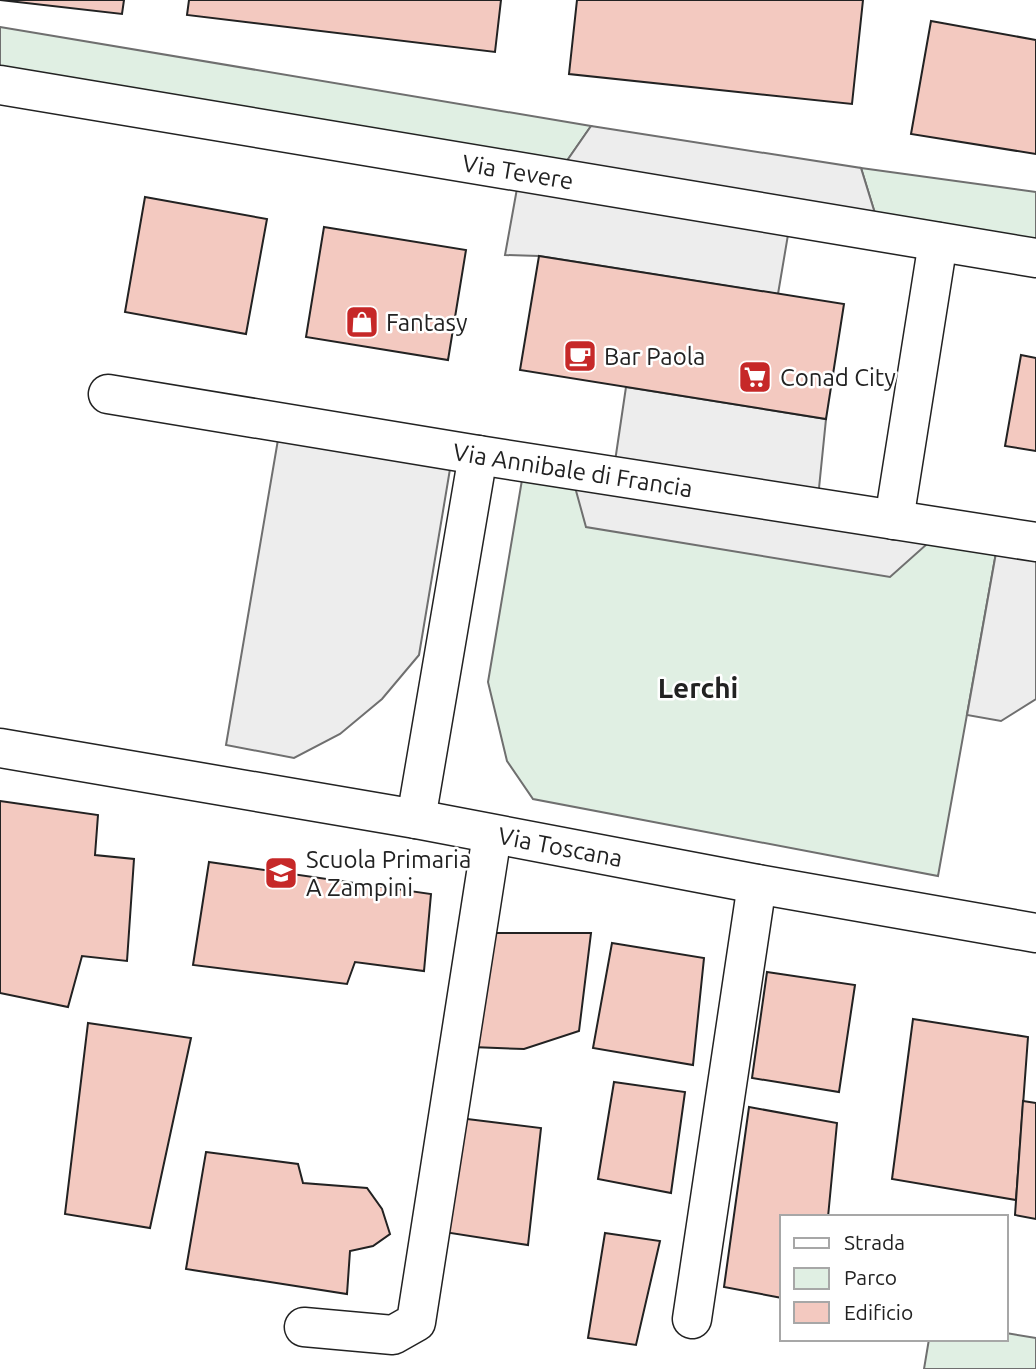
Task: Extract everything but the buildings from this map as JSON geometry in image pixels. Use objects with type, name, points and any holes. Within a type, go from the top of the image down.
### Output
[{"type":"street","name":"Via Tevere","points":[[0,85],[1036,258]]},
{"type":"street","points":[[894,520],[938,242]]},
{"type":"street","name":"Via Annibale di Francia","points":[[108,394],[1036,542]]},
{"type":"street","points":[[416,819],[478,455]]},
{"type":"street","name":"Via Toscana","points":[[0,748],[416,819],[757,884],[1036,933]]},
{"type":"street","points":[[304,1327],[393,1335],[416,1321],[492,835]]},
{"type":"street","points":[[692,1319],[757,884]]},
{"type":"green space","points":[[0,27],[591,126],[555,178],[0,85]]},
{"type":"green space","points":[[861,168],[1036,192],[1036,258],[881,233]]},
{"type":"green space","points":[[525,462],[999,536],[938,876],[533,799],[507,761],[488,682]]},
{"type":"green space","points":[[1008,1333],[1036,1338],[1036,1369],[924,1369],[929,1341],[1008,1341]]},
{"type":"shaded area","points":[[591,126],[861,168],[881,233],[791,217],[778,294],[539,256],[505,255],[520,172],[555,178]]},
{"type":"shaded area","points":[[626,387],[826,419],[817,508],[945,528],[890,577],[586,527],[570,469],[613,475]]},
{"type":"shaded area","points":[[281,422],[453,451],[419,655],[382,699],[340,734],[294,758],[226,745]]},
{"type":"shaded area","points":[[999,536],[1036,542],[1036,699],[1001,721],[967,715]]},
{"type":"place","name":"Fantasy","points":[[362,322]]},
{"type":"place","name":"Bar Paola","points":[[580,356]]},
{"type":"place","name":"Conad City","points":[[755,377]]},
{"type":"place","name":"Scuola Primaria A Zampini","points":[[281,873]]},
{"type":"district","name":"Lerchi","points":[[698,687]]}]
